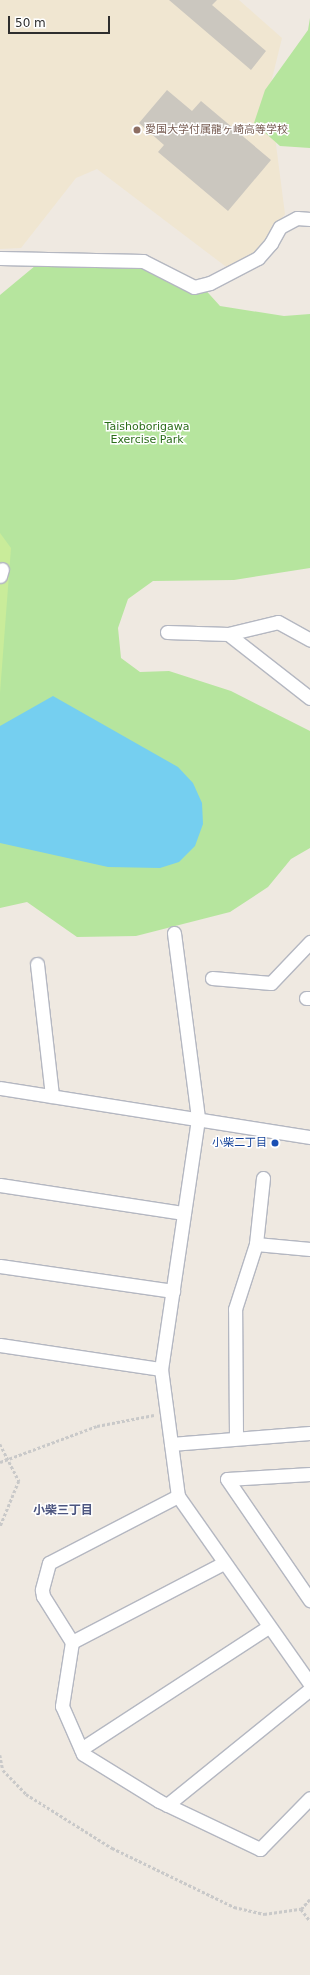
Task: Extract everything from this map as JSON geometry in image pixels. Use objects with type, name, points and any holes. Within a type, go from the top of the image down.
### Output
[{"type":"street","points":[[0,258],[143,261],[194,287],[210,283],[258,258],[271,243],[280,227],[297,218],[310,219]]},
{"type":"street","points":[[167,632],[228,634],[278,622],[310,640]]},
{"type":"street","points":[[228,634],[310,698]]},
{"type":"street","points":[[174,933],[198,1119],[161,1369],[168,1412],[178,1496],[268,1627],[310,1684]]},
{"type":"street","points":[[212,978],[271,983],[310,942]]},
{"type":"street","points":[[37,964],[52,1096]]},
{"type":"street","points":[[0,1088],[310,1137]]},
{"type":"street","points":[[236,1437],[235,1309],[256,1244],[263,1178]]},
{"type":"street","points":[[0,1185],[184,1213]]},
{"type":"street","points":[[256,1244],[310,1249]]},
{"type":"street","points":[[0,1266],[173,1292]]},
{"type":"street","points":[[0,1345],[161,1369]]},
{"type":"street","points":[[171,1444],[236,1437],[310,1433]]},
{"type":"street","points":[[310,1474],[227,1479],[310,1600]]},
{"type":"street","points":[[178,1496],[49,1563],[42,1590],[43,1596],[72,1642],[62,1706],[83,1754],[167,1805],[260,1849],[310,1798]]},
{"type":"street","points":[[72,1642],[224,1563]]},
{"type":"street","points":[[81,1749],[268,1627]]},
{"type":"street","points":[[167,1805],[310,1689]]},
{"type":"path","points":[[0,1462],[12,1456],[97,1426],[168,1412]]},
{"type":"path","points":[[0,1444],[9,1458],[19,1481],[0,1526]]},
{"type":"path","points":[[0,1755],[1,1771],[26,1794],[112,1848],[234,1907],[264,1914],[301,1909],[310,1899]]},
{"type":"path","points":[[301,1909],[310,1922]]},
{"type":"shaded area","name":"愛国大学付属龍ヶ崎高等学校","points":[[0,0],[239,0],[282,38],[269,91],[285,214],[272,231],[263,249],[229,269],[97,169],[76,178],[21,248],[0,249]]},
{"type":"green space","points":[[310,18],[310,148],[280,146],[254,123],[265,90],[308,30]]},
{"type":"green space","name":"Taishoborigawa Exercise Park","points":[[47,256],[159,261],[201,285],[220,306],[284,316],[310,314],[310,568],[234,580],[153,581],[128,599],[118,628],[121,658],[140,672],[169,671],[231,691],[310,731],[310,848],[291,859],[268,887],[230,912],[136,936],[77,937],[27,902],[0,908],[0,295]]},
{"type":"green space","points":[[0,533],[11,548],[0,693]]},
{"type":"water","points":[[53,696],[178,767],[193,783],[202,803],[203,824],[195,846],[179,862],[160,868],[108,867],[0,843],[0,726]]},
{"type":"building","points":[[169,0],[217,0],[212,5],[266,51],[251,70]]},
{"type":"building","points":[[167,90],[192,111],[201,101],[271,160],[228,211],[158,152],[164,145],[139,123]]},
{"type":"place","name":"愛国大学付属龍ヶ崎高等学校","points":[[137,130]]},
{"type":"place","name":"小柴二丁目","points":[[275,1143]]},
{"type":"district","name":"小柴三丁目","points":[[63,1511]]}]
